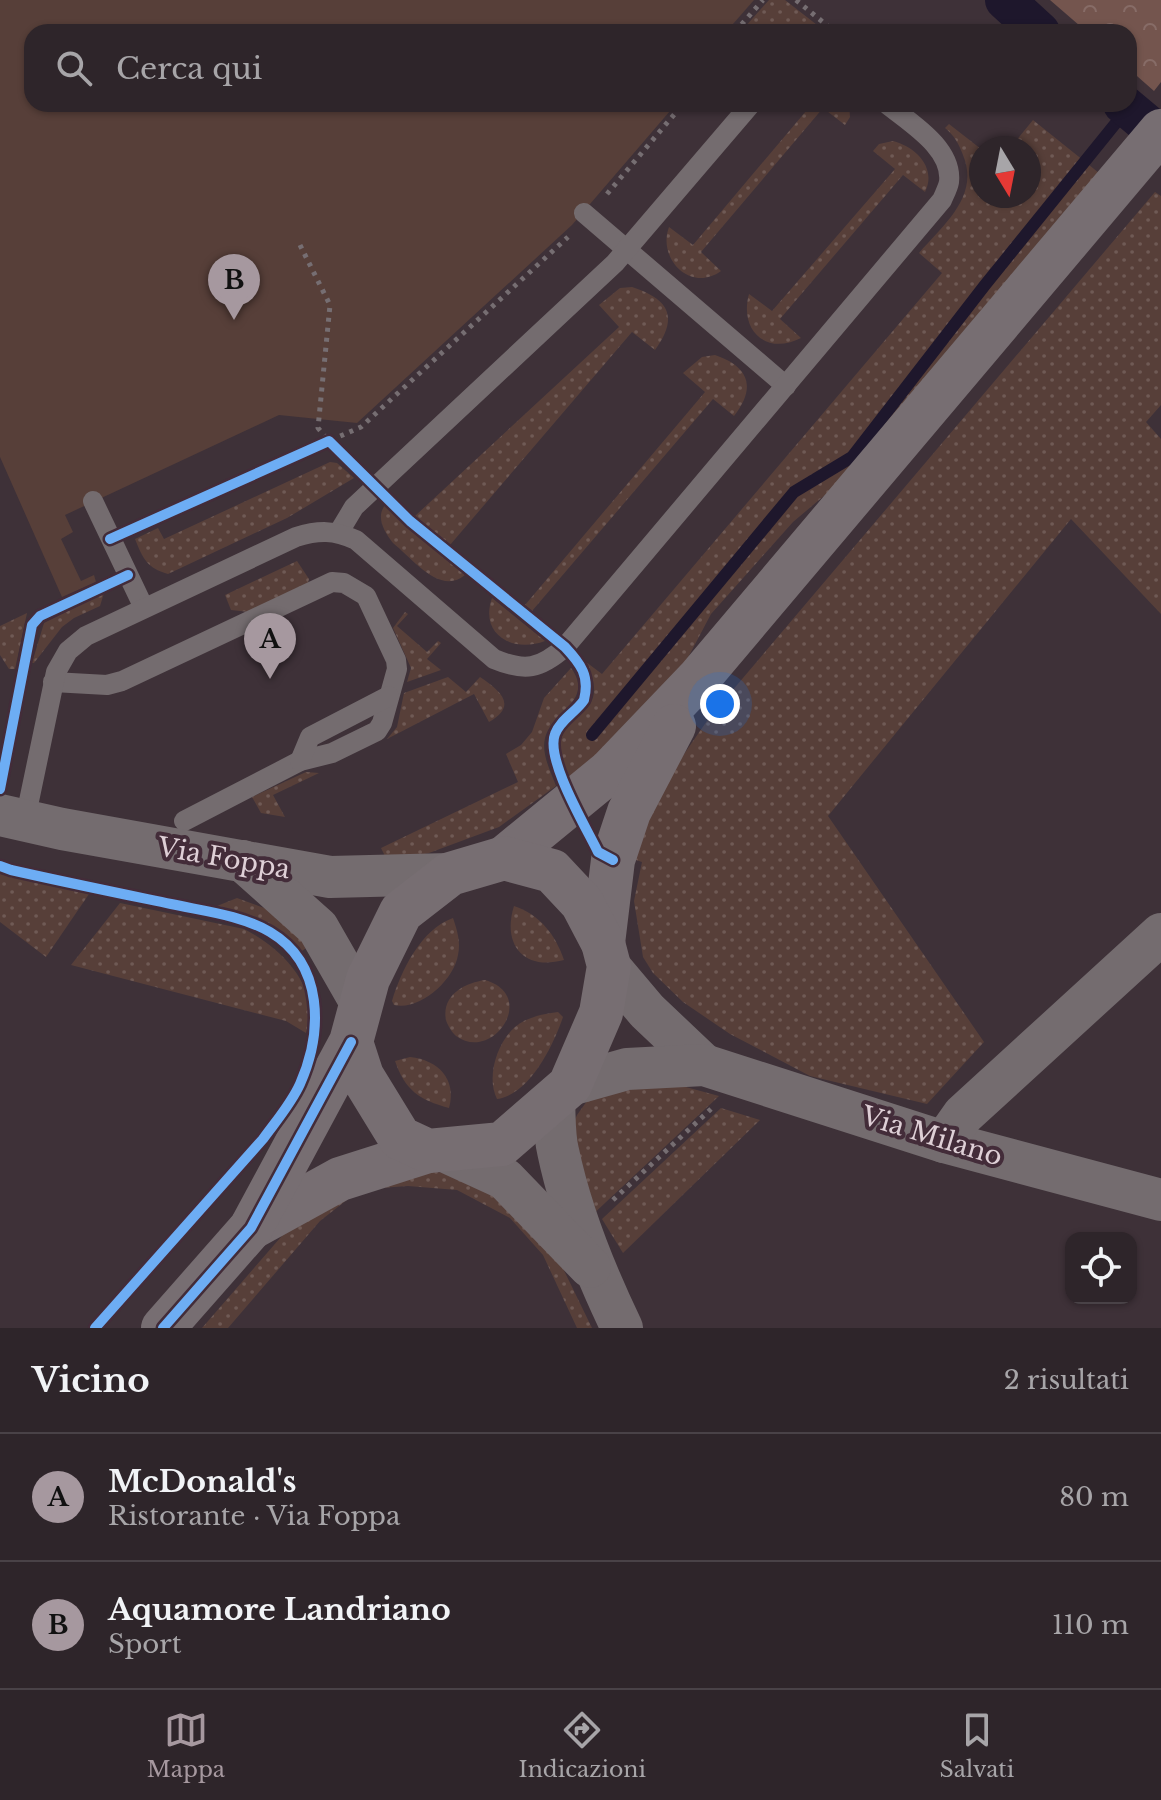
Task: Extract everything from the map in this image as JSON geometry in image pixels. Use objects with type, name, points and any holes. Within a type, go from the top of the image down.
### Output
[{"type":"main road","points":[[163,1328],[251,1228],[356,1023],[368,979],[401,912],[450,874],[504,858],[610,771],[699,678],[1161,131]]},
{"type":"main road","points":[[251,1228],[340,1179],[437,1152],[502,1144],[562,1093],[601,1013],[613,860],[629,812],[699,678]]},
{"type":"main road","points":[[504,858],[552,871],[582,903],[606,954]]},
{"type":"main road","points":[[356,1023],[362,1076],[400,1138],[437,1152]]},
{"type":"street","name":"Via Foppa","points":[[12,818],[330,877],[450,874]]},
{"type":"street","points":[[243,861],[318,928],[356,1023]]},
{"type":"street","points":[[944,1142],[963,1115],[1161,934]]},
{"type":"street","name":"Via Milano","points":[[606,954],[647,1011],[704,1065]]},
{"type":"street","name":"Via Milano","points":[[562,1093],[627,1069],[704,1065],[944,1142],[1161,1200]]},
{"type":"street","points":[[562,1093],[557,1149],[596,1274],[622,1328]]},
{"type":"street","points":[[437,1152],[505,1179],[596,1274]]},
{"type":"lane","points":[[339,532],[354,507],[627,249],[744,112]]},
{"type":"lane","points":[[12,818],[56,672],[68,651],[86,636],[296,537],[318,531],[339,532],[356,540],[494,659],[514,668],[540,664],[565,647],[942,200],[949,182],[947,163],[938,148],[896,112]]},
{"type":"lane","points":[[586,214],[786,386]]},
{"type":"lane","points":[[93,501],[144,608]]},
{"type":"lane","points":[[53,682],[107,685],[122,681],[332,582],[344,583],[366,596],[392,650],[397,669],[377,731],[332,753],[300,761],[184,821]]},
{"type":"path","points":[[742,24],[763,0]]},
{"type":"path","points":[[796,0],[825,24]]},
{"type":"path","points":[[316,447],[361,427],[575,231],[586,214],[676,112]]},
{"type":"path","points":[[300,245],[330,305],[318,428],[376,487]]},
{"type":"path","points":[[581,1231],[744,1078]]},
{"type":"shaded area","points":[[0,0],[754,0],[733,24],[24,24],[24,112],[669,112],[572,225],[357,423],[279,415],[65,515],[73,532],[61,539],[81,581],[94,575],[96,582],[62,597],[0,457]]},
{"type":"shaded area","points":[[769,0],[785,0],[816,24],[748,24]]},
{"type":"shaded area","points":[[805,112],[820,112],[701,252],[721,271],[699,278],[679,269],[668,250],[669,227],[693,245]]},
{"type":"shaded area","points":[[828,112],[850,112],[845,125]]},
{"type":"shaded area","points":[[1033,120],[1104,177],[870,457],[793,522],[711,614],[674,684],[573,784],[563,763],[560,746],[565,730],[591,702],[593,679],[586,662],[602,674],[942,273],[919,253],[957,208],[967,184],[967,170],[961,151],[945,128],[949,124],[969,140],[969,208],[1041,208],[1041,136],[1020,136]]},
{"type":"shaded area","points":[[893,141],[909,148],[922,160],[928,175],[925,192],[903,175],[780,319],[801,338],[777,344],[758,336],[748,319],[749,294],[772,311],[895,169],[873,151],[879,144]]},
{"type":"shaded area","points":[[1155,192],[1161,196],[1161,405],[1146,422],[1161,439],[1161,614],[1071,519],[828,816],[984,1042],[927,1104],[810,1076],[730,1034],[683,1002],[653,973],[643,957],[634,901],[642,862],[630,858],[664,783],[709,718]]},
{"type":"shaded area","points":[[632,287],[655,297],[666,311],[667,328],[655,350],[632,332],[450,545],[415,516],[619,327],[599,305],[620,288]]},
{"type":"shaded area","points":[[715,355],[736,366],[746,380],[745,396],[734,416],[713,399],[532,611],[525,605],[705,392],[683,373],[702,357]]},
{"type":"shaded area","points":[[330,462],[337,463],[354,478],[287,518],[168,574],[150,566],[135,539],[158,528],[164,539]]},
{"type":"shaded area","points":[[386,504],[406,527],[465,575],[456,580],[436,578],[393,543],[381,519]]},
{"type":"shaded area","points":[[297,561],[309,579],[308,583],[249,612],[231,610],[225,595]]},
{"type":"shaded area","points":[[104,593],[100,606],[62,627],[32,663],[44,623]]},
{"type":"shaded area","points":[[492,598],[545,641],[521,645],[502,638],[490,622]]},
{"type":"shaded area","points":[[405,612],[408,614],[397,626],[427,652],[438,641],[441,643],[427,659],[441,670],[407,682],[411,668],[393,628]]},
{"type":"shaded area","points":[[27,613],[15,669],[9,669],[0,655],[0,626]]},
{"type":"shaded area","points":[[571,668],[577,679],[575,698],[555,720],[544,744],[556,786],[499,827],[429,853],[388,862],[381,848],[518,782],[506,754],[521,745],[532,732],[544,698]]},
{"type":"shaded area","points":[[448,677],[466,692],[480,677],[499,692],[503,698],[503,710],[489,722],[474,694],[387,739],[397,727],[404,693]]},
{"type":"shaded area","points":[[306,772],[319,773],[273,795],[285,817],[261,813],[252,797]]},
{"type":"shaded area","points":[[0,874],[89,894],[46,957],[0,922]]},
{"type":"shaded area","points":[[237,898],[275,912],[309,946],[302,951],[264,921],[217,906]]},
{"type":"shaded area","points":[[120,903],[244,929],[258,937],[284,958],[303,985],[309,1000],[310,1016],[306,1033],[286,1021],[71,965]]},
{"type":"shaded area","points":[[514,906],[532,915],[545,927],[564,960],[537,962],[519,951],[511,932]]},
{"type":"shaded area","points":[[453,918],[459,950],[450,974],[425,998],[404,1006],[394,1005],[392,1001],[396,989],[414,952],[431,931]]},
{"type":"shaded area","points":[[485,980],[501,988],[508,999],[509,1012],[495,1034],[483,1041],[470,1042],[456,1036],[446,1020],[445,1011],[456,992]]},
{"type":"shaded area","points":[[558,1012],[563,1017],[539,1067],[520,1088],[497,1099],[493,1071],[503,1042],[515,1027],[530,1018]]},
{"type":"shaded area","points":[[410,1057],[429,1062],[443,1073],[450,1088],[449,1108],[421,1097],[409,1087],[395,1061]]},
{"type":"shaded area","points":[[671,1083],[719,1096],[589,1218],[571,1129],[577,1115],[587,1101],[601,1092]]},
{"type":"shaded area","points":[[721,1108],[760,1120],[623,1253],[602,1219]]},
{"type":"shaded area","points":[[433,1172],[456,1173],[485,1180],[555,1252],[592,1328],[577,1328],[543,1255],[510,1218],[457,1190],[408,1186],[380,1188],[348,1199],[320,1221],[228,1328],[202,1328],[287,1230],[344,1195]]},
{"type":"green space","points":[[1050,0],[1161,0],[1161,82],[1154,91],[1137,76],[1137,24],[1078,24]]},
{"type":"waterway","points":[[1005,0],[1031,24]]},
{"type":"waterway","points":[[592,735],[794,492],[852,457],[1125,112]]},
{"type":"waterway","points":[[1132,112],[1161,136]]},
{"type":"cycle path","points":[[110,539],[329,441],[410,521],[565,647],[580,665],[586,684],[584,700],[557,729],[553,745],[568,793],[598,852],[613,860]]},
{"type":"cycle path","points":[[0,789],[32,625],[40,616],[128,575]]},
{"type":"cycle path","points":[[0,866],[222,914],[259,926],[288,946],[301,962],[314,1000],[313,1043],[308,1064],[288,1105],[263,1139],[95,1328]]},
{"type":"cycle path","points":[[163,1328],[251,1228],[351,1042]]},
{"type":"place","name":"Aquamore Landriano","points":[[234,320]]},
{"type":"place","name":"McDonald's","points":[[270,679]]}]
